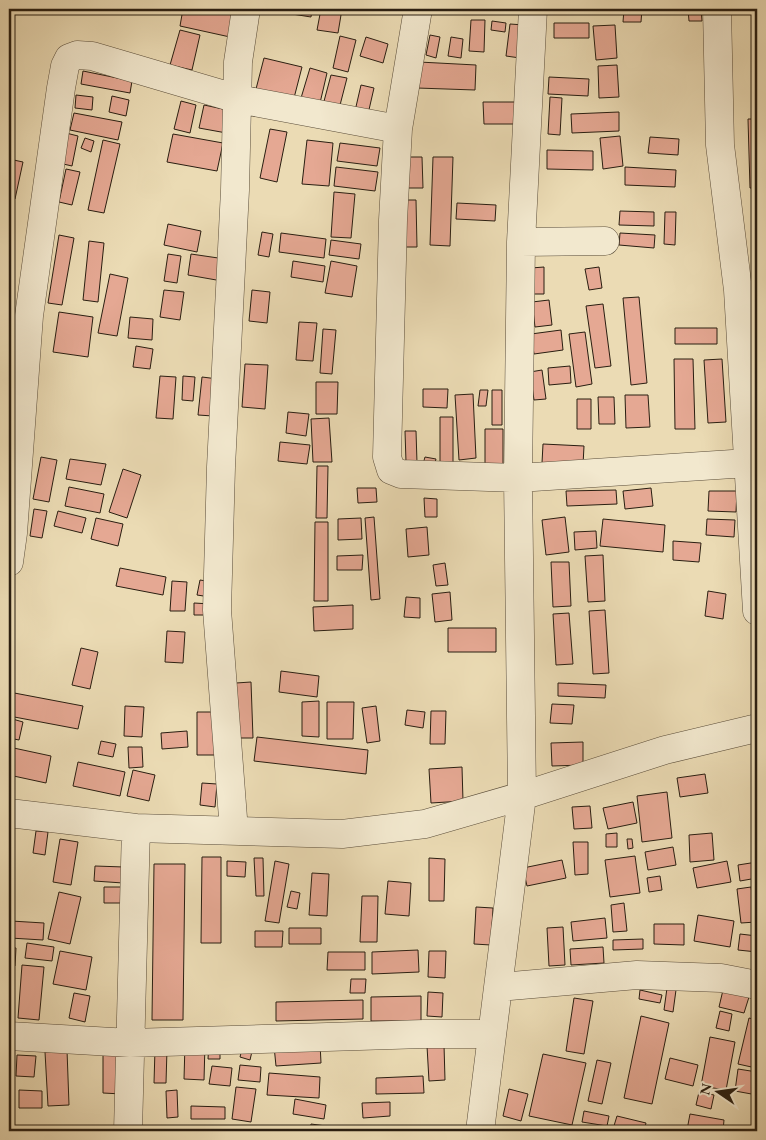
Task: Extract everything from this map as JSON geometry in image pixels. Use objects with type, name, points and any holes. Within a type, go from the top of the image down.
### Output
[{"type":"street","points":[[234,831],[217,610],[221,467],[235,190],[238,62],[246,9]]},
{"type":"street","points":[[418,9],[398,129],[393,220],[387,457],[391,470],[401,474],[518,478],[748,463]]},
{"type":"street","points":[[480,1131],[522,796],[518,478],[521,242],[533,9]]},
{"type":"street","points":[[717,9],[720,145],[748,290],[748,463],[757,611]]},
{"type":"street","points":[[9,562],[13,533],[29,316],[42,214],[65,66],[69,58],[77,55],[92,56],[238,99],[398,129]]},
{"type":"street","points":[[521,242],[605,241]]},
{"type":"street","points":[[9,813],[136,828],[342,834],[416,826],[522,796],[665,750],[757,728]]},
{"type":"street","points":[[128,1131],[136,828]]},
{"type":"street","points":[[498,987],[637,975],[721,978],[757,985]]},
{"type":"street","points":[[9,1036],[130,1043],[424,1034],[492,1034]]},
{"type":"building","points":[[183,9],[236,9],[230,37],[180,26]]},
{"type":"building","points":[[273,9],[312,9],[311,17],[273,11]]},
{"type":"building","points":[[321,9],[342,9],[338,33],[317,30]]},
{"type":"building","points":[[624,9],[642,9],[641,22],[623,22]]},
{"type":"building","points":[[688,9],[701,9],[702,21],[689,21]]},
{"type":"building","points":[[743,9],[757,9],[757,12],[743,11]]},
{"type":"building","points":[[471,20],[485,20],[484,52],[469,51]]},
{"type":"building","points":[[492,21],[506,23],[505,32],[491,30]]},
{"type":"building","points":[[554,23],[589,23],[589,38],[554,38]]},
{"type":"building","points":[[510,24],[524,25],[520,58],[506,56]]},
{"type":"building","points":[[615,25],[617,58],[596,60],[593,26]]},
{"type":"building","points":[[180,30],[200,35],[192,70],[170,65]]},
{"type":"building","points":[[430,35],[440,37],[436,58],[426,55]]},
{"type":"building","points":[[340,36],[356,40],[348,72],[333,68]]},
{"type":"building","points":[[366,37],[388,44],[383,63],[360,56]]},
{"type":"building","points":[[451,37],[463,39],[461,58],[448,56]]},
{"type":"building","points":[[264,58],[302,67],[294,98],[256,89]]},
{"type":"building","points":[[419,62],[476,65],[475,90],[417,88]]},
{"type":"building","points":[[617,65],[619,97],[599,98],[598,66]]},
{"type":"building","points":[[310,68],[327,73],[320,103],[301,98]]},
{"type":"building","points":[[83,71],[132,81],[130,93],[81,84]]},
{"type":"building","points":[[331,75],[347,78],[339,109],[323,105]]},
{"type":"building","points":[[549,77],[589,79],[588,96],[548,94]]},
{"type":"building","points":[[361,85],[374,88],[368,114],[355,111]]},
{"type":"building","points":[[76,95],[93,97],[92,110],[75,108]]},
{"type":"building","points":[[112,96],[129,100],[126,116],[109,112]]},
{"type":"building","points":[[550,97],[562,98],[560,135],[548,134]]},
{"type":"building","points":[[181,101],[196,105],[190,133],[174,129]]},
{"type":"building","points":[[483,102],[519,102],[519,124],[484,124]]},
{"type":"building","points":[[204,105],[237,112],[232,134],[199,128]]},
{"type":"building","points":[[619,112],[619,131],[572,133],[571,114]]},
{"type":"building","points":[[74,113],[122,122],[118,140],[70,130]]},
{"type":"building","points":[[748,119],[757,119],[757,188],[750,188]]},
{"type":"building","points":[[270,129],[287,132],[277,182],[260,178]]},
{"type":"building","points":[[66,133],[78,136],[72,166],[59,163]]},
{"type":"building","points":[[173,134],[223,143],[217,171],[167,162]]},
{"type":"building","points":[[620,136],[623,166],[603,169],[600,138]]},
{"type":"building","points":[[650,137],[679,139],[678,155],[648,153]]},
{"type":"building","points":[[85,138],[94,141],[91,152],[81,148]]},
{"type":"building","points":[[103,140],[120,144],[104,213],[88,210]]},
{"type":"building","points":[[307,140],[333,143],[329,186],[302,184]]},
{"type":"building","points":[[340,143],[380,148],[377,166],[337,161]]},
{"type":"building","points":[[547,150],[593,151],[593,170],[547,169]]},
{"type":"building","points":[[407,157],[422,157],[423,188],[407,188]]},
{"type":"building","points":[[433,157],[453,157],[450,246],[430,245]]},
{"type":"building","points":[[9,159],[23,162],[15,199],[9,198]]},
{"type":"building","points":[[336,167],[378,172],[375,191],[334,186]]},
{"type":"building","points":[[625,167],[676,170],[675,187],[625,185]]},
{"type":"building","points":[[66,169],[80,172],[72,205],[59,202]]},
{"type":"building","points":[[334,192],[355,194],[351,238],[331,237]]},
{"type":"building","points":[[404,200],[416,200],[417,247],[405,247]]},
{"type":"building","points":[[457,203],[496,205],[495,221],[456,219]]},
{"type":"building","points":[[620,211],[654,212],[654,226],[619,225]]},
{"type":"building","points":[[665,212],[676,212],[675,245],[664,244]]},
{"type":"building","points":[[168,224],[201,231],[197,252],[164,245]]},
{"type":"building","points":[[262,232],[273,234],[269,257],[258,255]]},
{"type":"building","points":[[281,233],[326,239],[324,258],[279,252]]},
{"type":"building","points":[[620,233],[655,235],[654,248],[619,245]]},
{"type":"building","points":[[59,235],[74,238],[62,305],[48,303]]},
{"type":"building","points":[[331,240],[361,244],[359,259],[329,255]]},
{"type":"building","points":[[89,241],[104,243],[98,302],[83,300]]},
{"type":"building","points":[[168,254],[181,256],[177,283],[164,281]]},
{"type":"building","points":[[191,254],[225,259],[222,281],[188,275]]},
{"type":"building","points":[[293,261],[325,266],[323,282],[291,277]]},
{"type":"building","points":[[331,261],[357,266],[352,297],[325,293]]},
{"type":"building","points":[[544,267],[544,294],[531,294],[531,268]]},
{"type":"building","points":[[599,267],[602,288],[589,290],[585,269]]},
{"type":"building","points":[[110,274],[128,278],[117,336],[98,333]]},
{"type":"building","points":[[164,290],[184,292],[180,320],[160,317]]},
{"type":"building","points":[[252,290],[270,292],[267,323],[249,321]]},
{"type":"building","points":[[639,297],[647,383],[631,385],[623,298]]},
{"type":"building","points":[[549,300],[552,325],[535,327],[532,302]]},
{"type":"building","points":[[603,304],[611,366],[595,368],[586,306]]},
{"type":"building","points":[[59,312],[93,317],[88,357],[53,352]]},
{"type":"building","points":[[130,317],[153,319],[152,340],[128,338]]},
{"type":"building","points":[[299,322],[317,323],[313,361],[296,360]]},
{"type":"building","points":[[675,328],[717,328],[717,344],[675,344]]},
{"type":"building","points":[[323,329],[336,330],[332,374],[320,373]]},
{"type":"building","points":[[561,330],[563,350],[534,354],[531,334]]},
{"type":"building","points":[[585,332],[592,384],[576,387],[569,334]]},
{"type":"building","points":[[136,346],[153,349],[150,369],[133,367]]},
{"type":"building","points":[[674,359],[693,359],[695,429],[675,429]]},
{"type":"building","points":[[722,359],[726,422],[708,423],[704,360]]},
{"type":"building","points":[[245,364],[268,365],[265,409],[242,407]]},
{"type":"building","points":[[570,366],[571,383],[549,385],[548,368]]},
{"type":"building","points":[[542,370],[546,399],[534,400],[530,372]]},
{"type":"building","points":[[160,376],[176,377],[173,419],[156,418]]},
{"type":"building","points":[[183,376],[195,377],[193,401],[182,400]]},
{"type":"building","points":[[202,377],[218,379],[213,416],[198,415]]},
{"type":"building","points":[[316,382],[338,382],[337,414],[316,414]]},
{"type":"building","points":[[423,389],[448,389],[447,408],[423,407]]},
{"type":"building","points":[[480,390],[488,390],[486,406],[478,406]]},
{"type":"building","points":[[492,390],[502,390],[502,425],[492,425]]},
{"type":"building","points":[[473,394],[476,458],[459,460],[455,395]]},
{"type":"building","points":[[625,395],[648,395],[650,427],[626,428]]},
{"type":"building","points":[[598,397],[614,397],[615,424],[599,424]]},
{"type":"building","points":[[577,399],[591,399],[591,429],[577,429]]},
{"type":"building","points":[[288,412],[309,414],[306,436],[286,433]]},
{"type":"building","points":[[440,417],[453,417],[453,465],[440,465]]},
{"type":"building","points":[[329,418],[332,462],[313,462],[311,419]]},
{"type":"building","points":[[485,429],[503,429],[503,465],[485,465]]},
{"type":"building","points":[[405,431],[416,431],[417,463],[406,462]]},
{"type":"building","points":[[280,442],[310,445],[307,464],[278,461]]},
{"type":"building","points":[[543,444],[584,446],[583,465],[542,463]]},
{"type":"building","points":[[41,457],[57,460],[49,502],[33,499]]},
{"type":"building","points":[[425,457],[436,459],[434,466],[423,464]]},
{"type":"building","points":[[70,459],[106,464],[101,485],[66,479]]},
{"type":"building","points":[[317,466],[328,466],[327,518],[316,518]]},
{"type":"building","points":[[123,469],[141,475],[127,518],[109,512]]},
{"type":"building","points":[[69,487],[104,494],[100,513],[65,506]]},
{"type":"building","points":[[357,488],[376,488],[377,502],[358,503]]},
{"type":"building","points":[[651,488],[653,506],[625,509],[623,491]]},
{"type":"building","points":[[616,490],[617,504],[567,506],[566,491]]},
{"type":"building","points":[[709,491],[737,491],[736,512],[708,511]]},
{"type":"building","points":[[424,498],[437,499],[437,517],[425,517]]},
{"type":"building","points":[[34,509],[47,511],[42,538],[30,536]]},
{"type":"building","points":[[58,511],[86,518],[82,533],[54,526]]},
{"type":"building","points":[[374,517],[380,599],[371,600],[365,518]]},
{"type":"building","points":[[565,517],[569,552],[546,555],[542,520]]},
{"type":"building","points":[[96,518],[123,524],[118,546],[91,539]]},
{"type":"building","points":[[361,518],[362,539],[338,540],[338,519]]},
{"type":"building","points":[[603,519],[665,525],[663,552],[600,546]]},
{"type":"building","points":[[707,519],[735,520],[734,537],[706,535]]},
{"type":"building","points":[[315,522],[328,522],[328,601],[314,601]]},
{"type":"building","points":[[427,527],[429,555],[408,557],[406,529]]},
{"type":"building","points":[[596,531],[597,548],[575,550],[574,532]]},
{"type":"building","points":[[673,541],[701,543],[699,562],[673,560]]},
{"type":"building","points":[[363,555],[362,570],[337,570],[337,556]]},
{"type":"building","points":[[603,555],[605,601],[588,602],[585,556]]},
{"type":"building","points":[[551,562],[569,562],[571,606],[553,607]]},
{"type":"building","points":[[445,563],[448,585],[436,586],[433,565]]},
{"type":"building","points":[[120,568],[166,577],[163,595],[116,586]]},
{"type":"building","points":[[200,580],[213,582],[210,597],[197,595]]},
{"type":"building","points":[[172,581],[187,582],[185,611],[170,611]]},
{"type":"building","points":[[708,591],[726,594],[723,619],[705,616]]},
{"type":"building","points":[[450,592],[452,620],[435,622],[432,594]]},
{"type":"building","points":[[406,597],[420,598],[420,618],[404,617]]},
{"type":"building","points":[[194,603],[211,604],[210,615],[194,615]]},
{"type":"building","points":[[353,605],[353,629],[314,631],[313,607]]},
{"type":"building","points":[[605,610],[609,673],[593,674],[589,611]]},
{"type":"building","points":[[569,613],[573,664],[556,665],[553,614]]},
{"type":"building","points":[[448,628],[496,628],[496,652],[448,652]]},
{"type":"building","points":[[167,631],[185,632],[183,663],[165,662]]},
{"type":"building","points":[[81,648],[98,652],[90,689],[72,685]]},
{"type":"building","points":[[281,671],[319,676],[317,697],[279,692]]},
{"type":"building","points":[[251,682],[253,738],[238,738],[236,683]]},
{"type":"building","points":[[558,683],[606,685],[605,698],[558,696]]},
{"type":"building","points":[[9,692],[83,706],[78,729],[9,716]]},
{"type":"building","points":[[319,701],[319,737],[302,736],[302,702]]},
{"type":"building","points":[[327,702],[354,702],[353,739],[327,739]]},
{"type":"building","points":[[552,704],[574,705],[572,724],[550,723]]},
{"type":"building","points":[[125,706],[144,707],[142,737],[124,736]]},
{"type":"building","points":[[376,706],[380,741],[367,743],[362,708]]},
{"type":"building","points":[[407,710],[425,712],[423,728],[405,725]]},
{"type":"building","points":[[431,711],[446,711],[445,744],[430,744]]},
{"type":"building","points":[[197,712],[218,712],[218,755],[197,755]]},
{"type":"building","points":[[9,718],[23,722],[19,740],[9,738]]},
{"type":"building","points":[[187,731],[188,747],[162,749],[161,733]]},
{"type":"building","points":[[257,737],[368,750],[366,774],[254,761]]},
{"type":"building","points":[[101,741],[116,744],[113,757],[98,754]]},
{"type":"building","points":[[583,742],[583,765],[552,766],[551,743]]},
{"type":"building","points":[[9,747],[51,756],[46,783],[9,775]]},
{"type":"building","points":[[128,747],[142,747],[143,767],[129,768]]},
{"type":"building","points":[[78,762],[125,772],[120,796],[73,786]]},
{"type":"building","points":[[462,767],[463,801],[431,803],[429,769]]},
{"type":"building","points":[[133,770],[155,775],[149,801],[127,796]]},
{"type":"building","points":[[705,774],[708,793],[680,797],[677,778]]},
{"type":"building","points":[[202,783],[217,784],[215,807],[200,805]]},
{"type":"building","points":[[667,792],[672,838],[642,842],[637,796]]},
{"type":"building","points":[[633,802],[637,823],[608,829],[603,808]]},
{"type":"building","points":[[590,806],[592,828],[574,829],[572,807]]},
{"type":"building","points":[[36,831],[48,832],[45,855],[33,853]]},
{"type":"building","points":[[617,833],[617,847],[606,847],[606,834]]},
{"type":"building","points":[[712,833],[714,860],[690,862],[689,835]]},
{"type":"building","points":[[60,839],[78,842],[71,885],[53,882]]},
{"type":"building","points":[[627,839],[632,839],[633,848],[628,849]]},
{"type":"building","points":[[573,842],[588,842],[588,874],[575,875]]},
{"type":"building","points":[[673,847],[676,865],[648,870],[645,852]]},
{"type":"building","points":[[635,856],[640,893],[610,897],[605,860]]},
{"type":"building","points":[[202,857],[221,857],[221,943],[201,943]]},
{"type":"building","points":[[254,858],[263,858],[264,896],[256,896]]},
{"type":"building","points":[[429,858],[445,859],[444,901],[429,901]]},
{"type":"building","points":[[562,860],[566,878],[527,886],[523,868]]},
{"type":"building","points":[[227,861],[246,862],[245,877],[227,876]]},
{"type":"building","points":[[275,861],[289,864],[279,923],[265,921]]},
{"type":"building","points":[[727,861],[731,882],[697,888],[693,868]]},
{"type":"building","points":[[757,862],[757,878],[740,881],[738,865]]},
{"type":"building","points":[[154,864],[185,864],[183,1020],[152,1020]]},
{"type":"building","points":[[95,866],[124,867],[123,883],[94,881]]},
{"type":"building","points":[[312,873],[329,874],[327,916],[309,915]]},
{"type":"building","points":[[660,876],[662,890],[649,892],[647,878]]},
{"type":"building","points":[[388,881],[411,883],[409,916],[385,914]]},
{"type":"building","points":[[104,887],[128,887],[128,903],[104,903]]},
{"type":"building","points":[[751,887],[756,922],[741,923],[737,889]]},
{"type":"building","points":[[291,891],[300,893],[297,909],[287,907]]},
{"type":"building","points":[[59,892],[81,897],[70,944],[48,939]]},
{"type":"building","points":[[362,896],[378,896],[377,942],[360,942]]},
{"type":"building","points":[[624,903],[627,931],[613,932],[611,905]]},
{"type":"building","points":[[476,907],[493,908],[491,945],[474,944]]},
{"type":"building","points":[[698,915],[734,921],[730,947],[694,941]]},
{"type":"building","points":[[605,918],[607,938],[573,941],[571,922]]},
{"type":"building","points":[[11,921],[44,923],[43,940],[10,938]]},
{"type":"building","points":[[654,924],[684,924],[684,945],[654,944]]},
{"type":"building","points":[[563,927],[565,965],[549,966],[547,928]]},
{"type":"building","points":[[289,928],[321,928],[321,944],[289,944]]},
{"type":"building","points":[[255,931],[283,931],[282,947],[255,947]]},
{"type":"building","points":[[740,934],[757,936],[757,952],[738,950]]},
{"type":"building","points":[[643,939],[643,949],[613,950],[613,940]]},
{"type":"building","points":[[27,943],[54,947],[52,961],[25,958]]},
{"type":"building","points":[[9,947],[16,948],[15,966],[9,965]]},
{"type":"building","points":[[603,947],[604,963],[571,965],[570,949]]},
{"type":"building","points":[[418,950],[419,972],[372,974],[372,952]]},
{"type":"building","points":[[60,951],[92,957],[86,990],[53,984]]},
{"type":"building","points":[[429,951],[446,951],[445,978],[428,977]]},
{"type":"building","points":[[328,952],[365,952],[365,970],[327,970]]},
{"type":"building","points":[[22,965],[44,967],[39,1020],[18,1018]]},
{"type":"building","points":[[351,979],[366,979],[365,993],[350,993]]},
{"type":"building","points":[[667,988],[676,990],[673,1012],[664,1010]]},
{"type":"building","points":[[640,990],[662,995],[660,1003],[639,999]]},
{"type":"building","points":[[723,990],[749,997],[744,1013],[719,1007]]},
{"type":"building","points":[[428,992],[443,993],[442,1017],[427,1016]]},
{"type":"building","points":[[74,993],[90,996],[85,1022],[69,1018]]},
{"type":"building","points":[[421,996],[421,1021],[371,1021],[371,997]]},
{"type":"building","points":[[574,998],[593,1001],[584,1054],[566,1051]]},
{"type":"building","points":[[363,1000],[363,1019],[276,1021],[276,1002]]},
{"type":"building","points":[[720,1011],[732,1014],[729,1031],[716,1028]]},
{"type":"building","points":[[641,1016],[669,1023],[652,1104],[624,1098]]},
{"type":"building","points":[[749,1018],[757,1020],[756,1068],[738,1064]]},
{"type":"building","points":[[710,1037],[735,1042],[726,1090],[701,1086]]},
{"type":"building","points":[[9,1042],[12,1042],[13,1061],[9,1061]]},
{"type":"building","points":[[209,1042],[220,1042],[220,1059],[208,1059]]},
{"type":"building","points":[[320,1043],[321,1063],[276,1066],[274,1046]]},
{"type":"building","points":[[185,1044],[205,1044],[204,1080],[184,1079]]},
{"type":"building","points":[[243,1045],[253,1047],[250,1060],[240,1057]]},
{"type":"building","points":[[444,1045],[445,1080],[429,1081],[427,1046]]},
{"type":"building","points":[[121,1046],[122,1094],[103,1093],[103,1047]]},
{"type":"building","points":[[155,1049],[167,1049],[166,1083],[154,1083]]},
{"type":"building","points":[[67,1050],[69,1105],[48,1106],[45,1052]]},
{"type":"building","points":[[543,1054],[586,1063],[572,1125],[529,1116]]},
{"type":"building","points":[[17,1055],[36,1056],[34,1077],[16,1076]]},
{"type":"building","points":[[670,1058],[698,1065],[693,1086],[665,1079]]},
{"type":"building","points":[[597,1060],[611,1063],[602,1104],[588,1101]]},
{"type":"building","points":[[240,1065],[261,1067],[260,1082],[238,1080]]},
{"type":"building","points":[[212,1066],[232,1068],[230,1086],[209,1084]]},
{"type":"building","points":[[738,1069],[757,1072],[757,1095],[735,1091]]},
{"type":"building","points":[[269,1073],[320,1077],[319,1098],[267,1095]]},
{"type":"building","points":[[423,1076],[424,1093],[376,1094],[376,1078]]},
{"type":"building","points":[[236,1087],[256,1089],[251,1122],[232,1119]]},
{"type":"building","points":[[509,1089],[528,1094],[521,1121],[503,1116]]},
{"type":"building","points":[[19,1090],[42,1091],[42,1108],[19,1108]]},
{"type":"building","points":[[177,1090],[178,1117],[167,1118],[166,1091]]},
{"type":"building","points":[[699,1092],[714,1095],[711,1109],[696,1105]]},
{"type":"building","points":[[295,1099],[326,1105],[324,1119],[293,1114]]},
{"type":"building","points":[[390,1102],[390,1116],[363,1118],[362,1103]]},
{"type":"building","points":[[191,1106],[225,1107],[225,1119],[191,1119]]},
{"type":"building","points":[[584,1111],[609,1116],[607,1126],[582,1122]]},
{"type":"building","points":[[690,1114],[724,1120],[723,1131],[687,1130]]},
{"type":"building","points":[[617,1116],[646,1123],[644,1131],[613,1129]]},
{"type":"building","points":[[311,1124],[326,1126],[325,1131],[310,1131]]},
{"type":"building","points":[[161,1127],[182,1128],[182,1131],[161,1131]]},
{"type":"building","points":[[217,1127],[242,1130],[242,1131],[216,1131]]},
{"type":"building","points":[[364,1128],[390,1128],[389,1131],[364,1131]]}]
